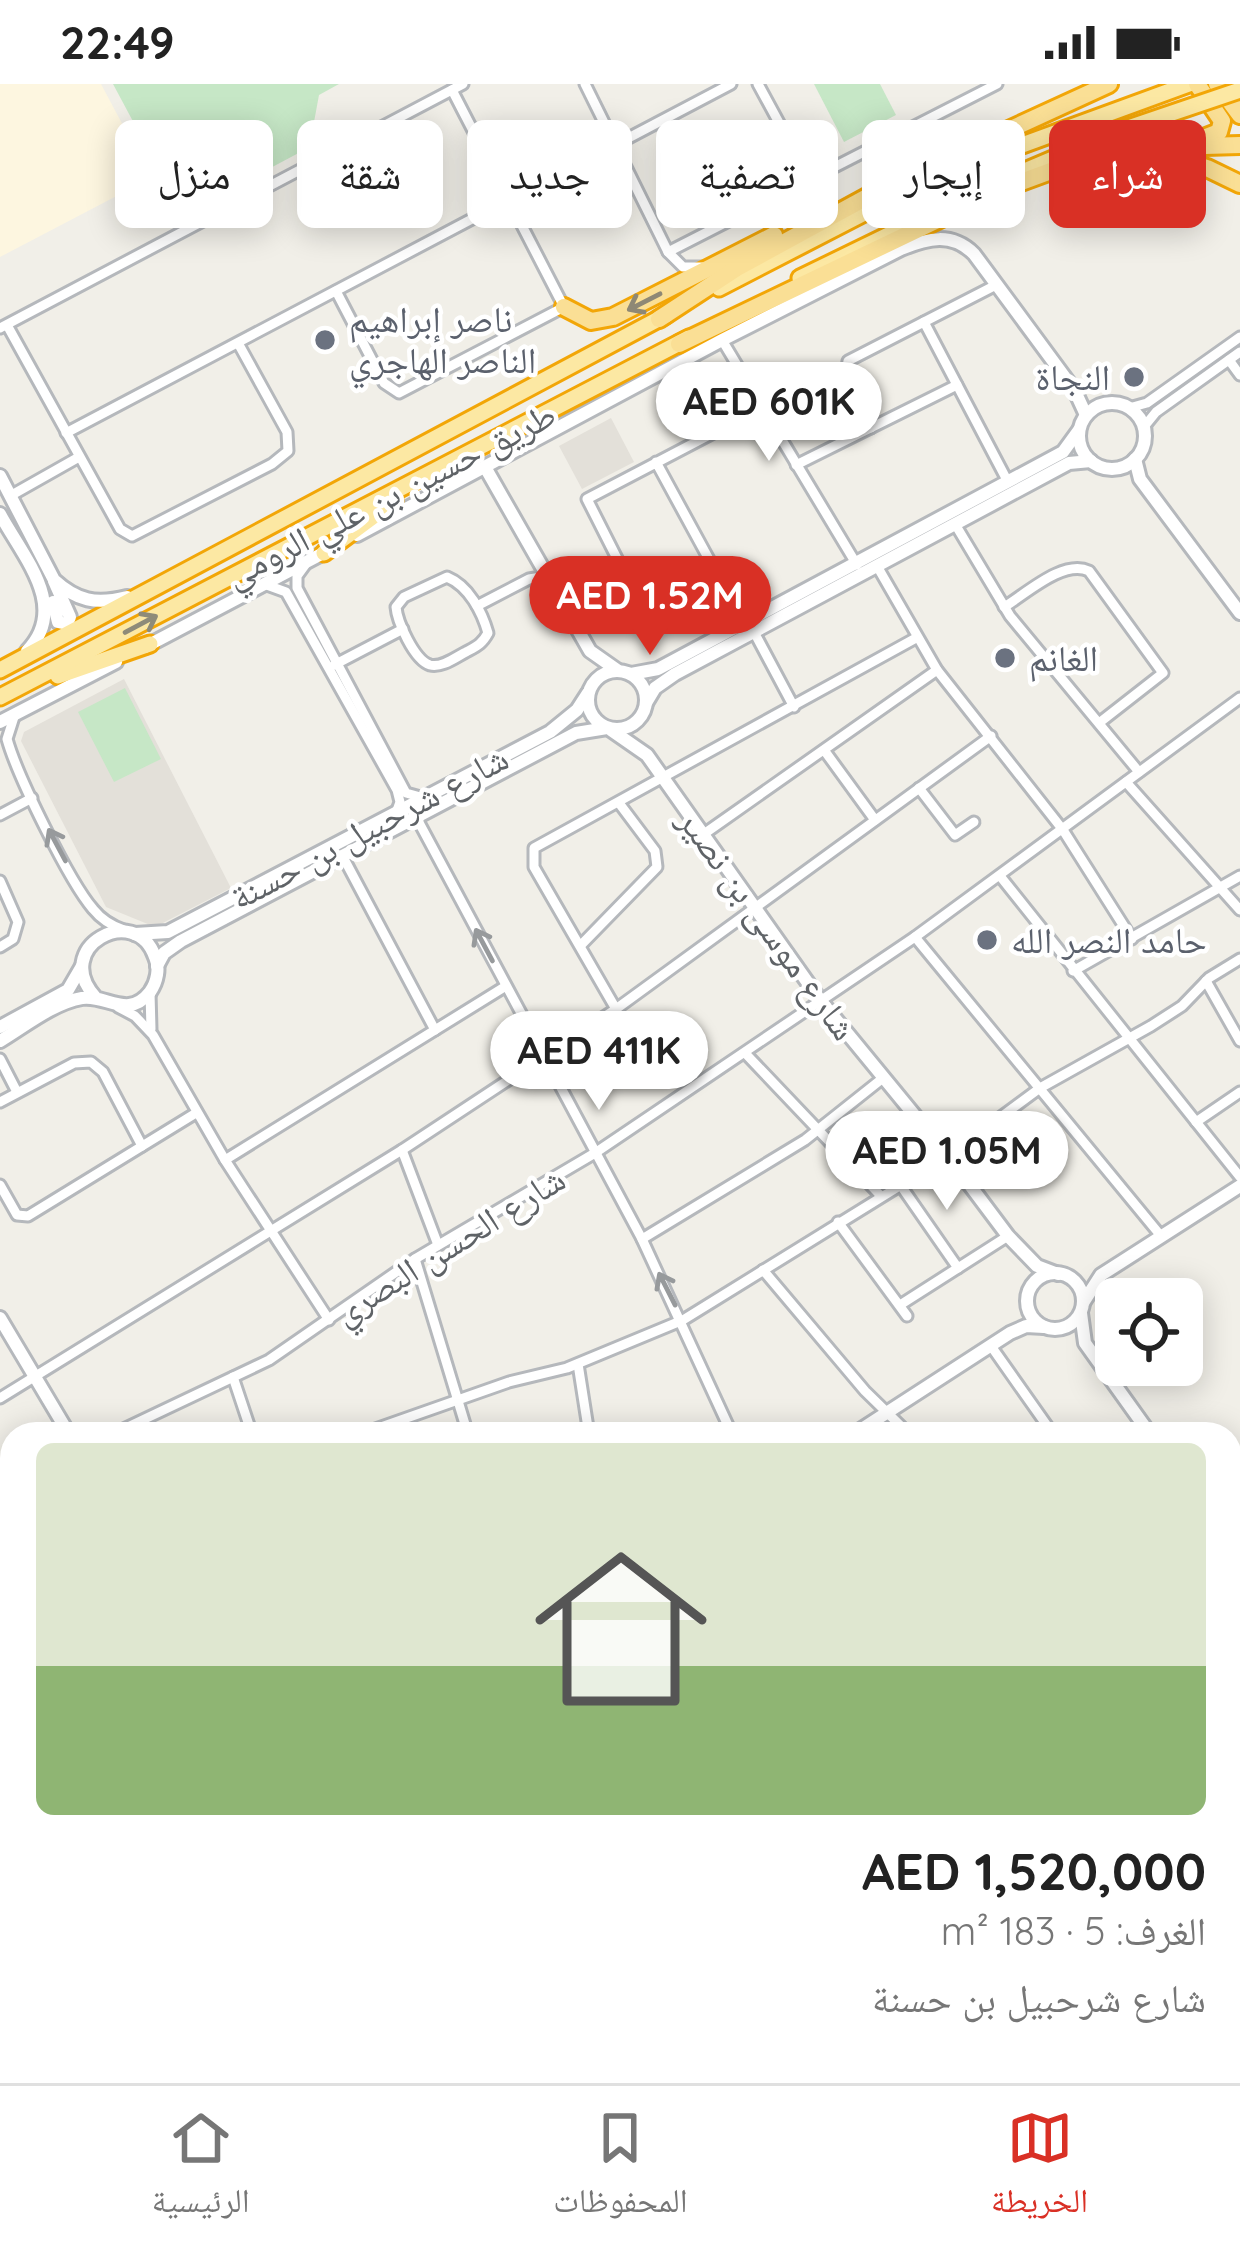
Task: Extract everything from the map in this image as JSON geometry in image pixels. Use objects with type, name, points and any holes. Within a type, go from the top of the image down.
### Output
[{"type":"highway","points":[[1046,110],[1077,84]]},
{"type":"highway","points":[[1025,120],[1109,84]]},
{"type":"highway","points":[[1193,84],[1221,115],[1222,127],[1206,138]]},
{"type":"highway","name":"طريق حسين بن علي الرومي","points":[[5,668],[890,201],[1006,150],[1193,84]]},
{"type":"highway","points":[[1217,84],[1240,116]]},
{"type":"highway","name":"طريق حسين بن علي الرومي","points":[[5,695],[865,244],[1119,130],[1240,90]]},
{"type":"highway","points":[[1206,145],[1240,145]]},
{"type":"highway","points":[[1206,169],[1240,184]]},
{"type":"highway","points":[[679,344],[1002,189],[1049,173]]},
{"type":"highway","points":[[563,308],[602,321],[834,205],[862,199]]},
{"type":"highway","points":[[659,319],[736,268],[862,200]]},
{"type":"highway","points":[[324,553],[435,471]]},
{"type":"highway","points":[[5,695],[150,644]]},
{"type":"street","points":[[238,343],[287,433],[289,447],[283,457],[132,536],[120,529],[4,326],[464,84]]},
{"type":"street","points":[[585,84],[604,120]]},
{"type":"street","points":[[632,136],[730,84]]},
{"type":"street","points":[[758,84],[778,120]]},
{"type":"street","points":[[838,164],[997,84]]},
{"type":"street","points":[[452,90],[467,120]]},
{"type":"street","points":[[632,176],[668,252],[683,267],[715,266]]},
{"type":"street","points":[[66,433],[467,222]]},
{"type":"street","points":[[336,291],[384,383],[399,393],[413,389],[563,308],[522,228]]},
{"type":"street","points":[[668,252],[714,228]]},
{"type":"street","points":[[0,722],[722,340],[902,248],[927,240],[948,238],[965,245],[1075,391],[1086,415]]},
{"type":"street","points":[[871,428],[850,385],[846,364],[995,285]]},
{"type":"street","points":[[924,322],[1008,482]]},
{"type":"street","points":[[1129,408],[1147,403],[1240,337]]},
{"type":"street","points":[[722,340],[857,565]]},
{"type":"street","points":[[1143,428],[1156,412],[1240,352]]},
{"type":"street","points":[[1229,360],[1240,375]]},
{"type":"street","points":[[796,465],[957,385]]},
{"type":"street","points":[[1075,391],[1101,405]]},
{"type":"street","points":[[589,690],[603,674],[658,669],[1064,452],[1086,415],[1101,405],[1129,408],[1143,428],[1143,446],[1135,459],[1118,468]]},
{"type":"street","points":[[656,462],[710,563],[649,597],[639,597],[587,499],[656,462],[761,409]]},
{"type":"street","points":[[1079,430],[1081,447],[1091,461]]},
{"type":"street","points":[[10,496],[79,457]]},
{"type":"street","points":[[1135,459],[1140,479],[1240,613]]},
{"type":"street","points":[[485,467],[590,651],[592,716],[609,729],[631,726],[668,678],[1069,463],[1091,461],[1140,479]]},
{"type":"street","points":[[0,476],[70,617],[64,626],[58,622],[48,587],[29,552],[8,530]]},
{"type":"street","points":[[0,514],[44,593],[48,609],[40,635],[5,668]]},
{"type":"street","points":[[955,524],[1004,607],[1139,772]]},
{"type":"street","points":[[308,561],[297,576],[297,587],[397,790],[396,813]]},
{"type":"street","points":[[877,566],[937,670],[1064,830],[1132,939]]},
{"type":"street","points":[[1004,607],[1067,568],[1084,568],[1163,673],[1100,723]]},
{"type":"street","points":[[477,606],[529,579],[547,576]]},
{"type":"street","points":[[443,578],[460,584],[477,606],[488,629],[487,638],[445,664],[427,664],[395,613],[400,600],[443,578]]},
{"type":"street","points":[[54,580],[68,593],[91,602],[118,600],[162,586]]},
{"type":"street","points":[[264,584],[286,592],[406,793],[424,798]]},
{"type":"street","points":[[333,666],[404,629]]},
{"type":"street","points":[[754,632],[794,706]]},
{"type":"street","points":[[616,1009],[534,867],[532,852],[541,842],[916,638]]},
{"type":"street","points":[[590,651],[644,688],[644,709]]},
{"type":"street","points":[[700,836],[937,670]]},
{"type":"street","name":"شارع شرحبيل بن حسنة","points":[[132,933],[168,932],[550,732],[577,710],[589,690]]},
{"type":"street","name":"شارع الحسن البصري","points":[[138,1422],[269,1360],[416,1258],[595,1153],[914,937],[1240,698]]},
{"type":"street","name":"شارع موسى بن نصير","points":[[644,709],[641,739],[647,754],[700,836],[820,1000],[1008,1236],[1028,1258],[1062,1275]]},
{"type":"street","points":[[17,713],[7,740],[85,899],[101,918],[151,947],[158,966],[147,1013],[153,1034],[196,1113],[329,1320]]},
{"type":"street","name":"شارع موسى بن نصير","points":[[609,729],[647,754]]},
{"type":"street","name":"شارع شرحبيل بن حسنة","points":[[158,966],[164,953],[181,941],[415,815],[576,733],[609,729]]},
{"type":"street","points":[[0,1398],[402,1150],[616,1009],[991,736]]},
{"type":"street","points":[[824,750],[875,820]]},
{"type":"street","points":[[1126,782],[1240,910]]},
{"type":"street","points":[[919,788],[955,835],[974,822]]},
{"type":"street","points":[[0,815],[32,798]]},
{"type":"street","points":[[581,945],[658,864],[652,847],[619,803]]},
{"type":"street","points":[[415,815],[641,1239],[727,1422]]},
{"type":"street","points":[[342,855],[435,1030]]},
{"type":"street","points":[[873,1422],[1010,1333],[1026,1326],[1052,1328],[1076,1321],[1101,1275],[1238,1188],[1196,1122],[1000,876]]},
{"type":"street","points":[[1073,970],[1240,876]]},
{"type":"street","points":[[0,881],[18,922],[13,938],[0,947]]},
{"type":"street","points":[[0,1027],[68,990],[98,938],[116,931],[132,933]]},
{"type":"street","points":[[914,937],[1161,1236]]},
{"type":"street","points":[[394,1422],[578,1364],[682,1321],[948,1156],[1040,1088],[1182,1006],[1206,981],[1240,959]]},
{"type":"street","points":[[82,965],[86,986],[96,998],[135,1016],[153,1034]]},
{"type":"street","points":[[1206,981],[1240,1041]]},
{"type":"street","points":[[225,1160],[506,986]]},
{"type":"street","points":[[112,1006],[133,1004],[150,991]]},
{"type":"street","points":[[0,1041],[59,1006],[96,998]]},
{"type":"street","points":[[745,1053],[880,1195]]},
{"type":"street","points":[[0,1059],[17,1092]]},
{"type":"street","points":[[0,1102],[74,1063],[91,1062],[103,1072],[142,1146]]},
{"type":"street","points":[[641,1239],[818,1130],[884,1078]]},
{"type":"street","points":[[1196,1122],[1240,1092]]},
{"type":"street","points":[[0,1185],[17,1215],[28,1216],[196,1113]]},
{"type":"street","points":[[402,1150],[438,1245]]},
{"type":"street","points":[[899,1183],[958,1268]]},
{"type":"street","points":[[838,1222],[907,1316]]},
{"type":"street","points":[[900,1305],[1008,1236]]},
{"type":"street","points":[[416,1258],[465,1422]]},
{"type":"street","points":[[1028,1258],[1028,1300],[1034,1319],[1085,1343],[1141,1422]]},
{"type":"street","points":[[763,1270],[897,1422]]},
{"type":"street","points":[[1062,1275],[1079,1287],[1085,1343]]},
{"type":"street","points":[[1010,1333],[1042,1276],[1101,1275]]},
{"type":"street","points":[[0,1318],[62,1422]]},
{"type":"street","points":[[992,1346],[1044,1422]]},
{"type":"street","points":[[578,1364],[587,1422]]},
{"type":"street","points":[[233,1377],[248,1422]]},
{"type":"shaded area","points":[[0,84],[101,84],[120,120],[115,120],[115,197],[0,257]]},
{"type":"shaded area","points":[[611,418],[634,462],[582,489],[559,446]]},
{"type":"shaded area","points":[[124,679],[231,888],[155,927],[106,907],[21,741],[24,732]]},
{"type":"green space","points":[[113,84],[339,84],[319,95],[314,120],[297,120],[297,154],[273,167],[273,120],[132,120]]},
{"type":"green space","points":[[814,84],[880,84],[896,115],[862,120],[862,133],[844,142],[838,120],[833,120]]},
{"type":"green space","points":[[125,688],[161,759],[114,782],[78,712]]},
{"type":"place","name":"ناصر إبراهيم الناصر الهاجري","points":[[325,340]]},
{"type":"place","name":"النجاة","points":[[1134,377]]},
{"type":"place","name":"الغانم","points":[[1005,658]]},
{"type":"place","name":"حامد النصر الله","points":[[987,940]]}]
